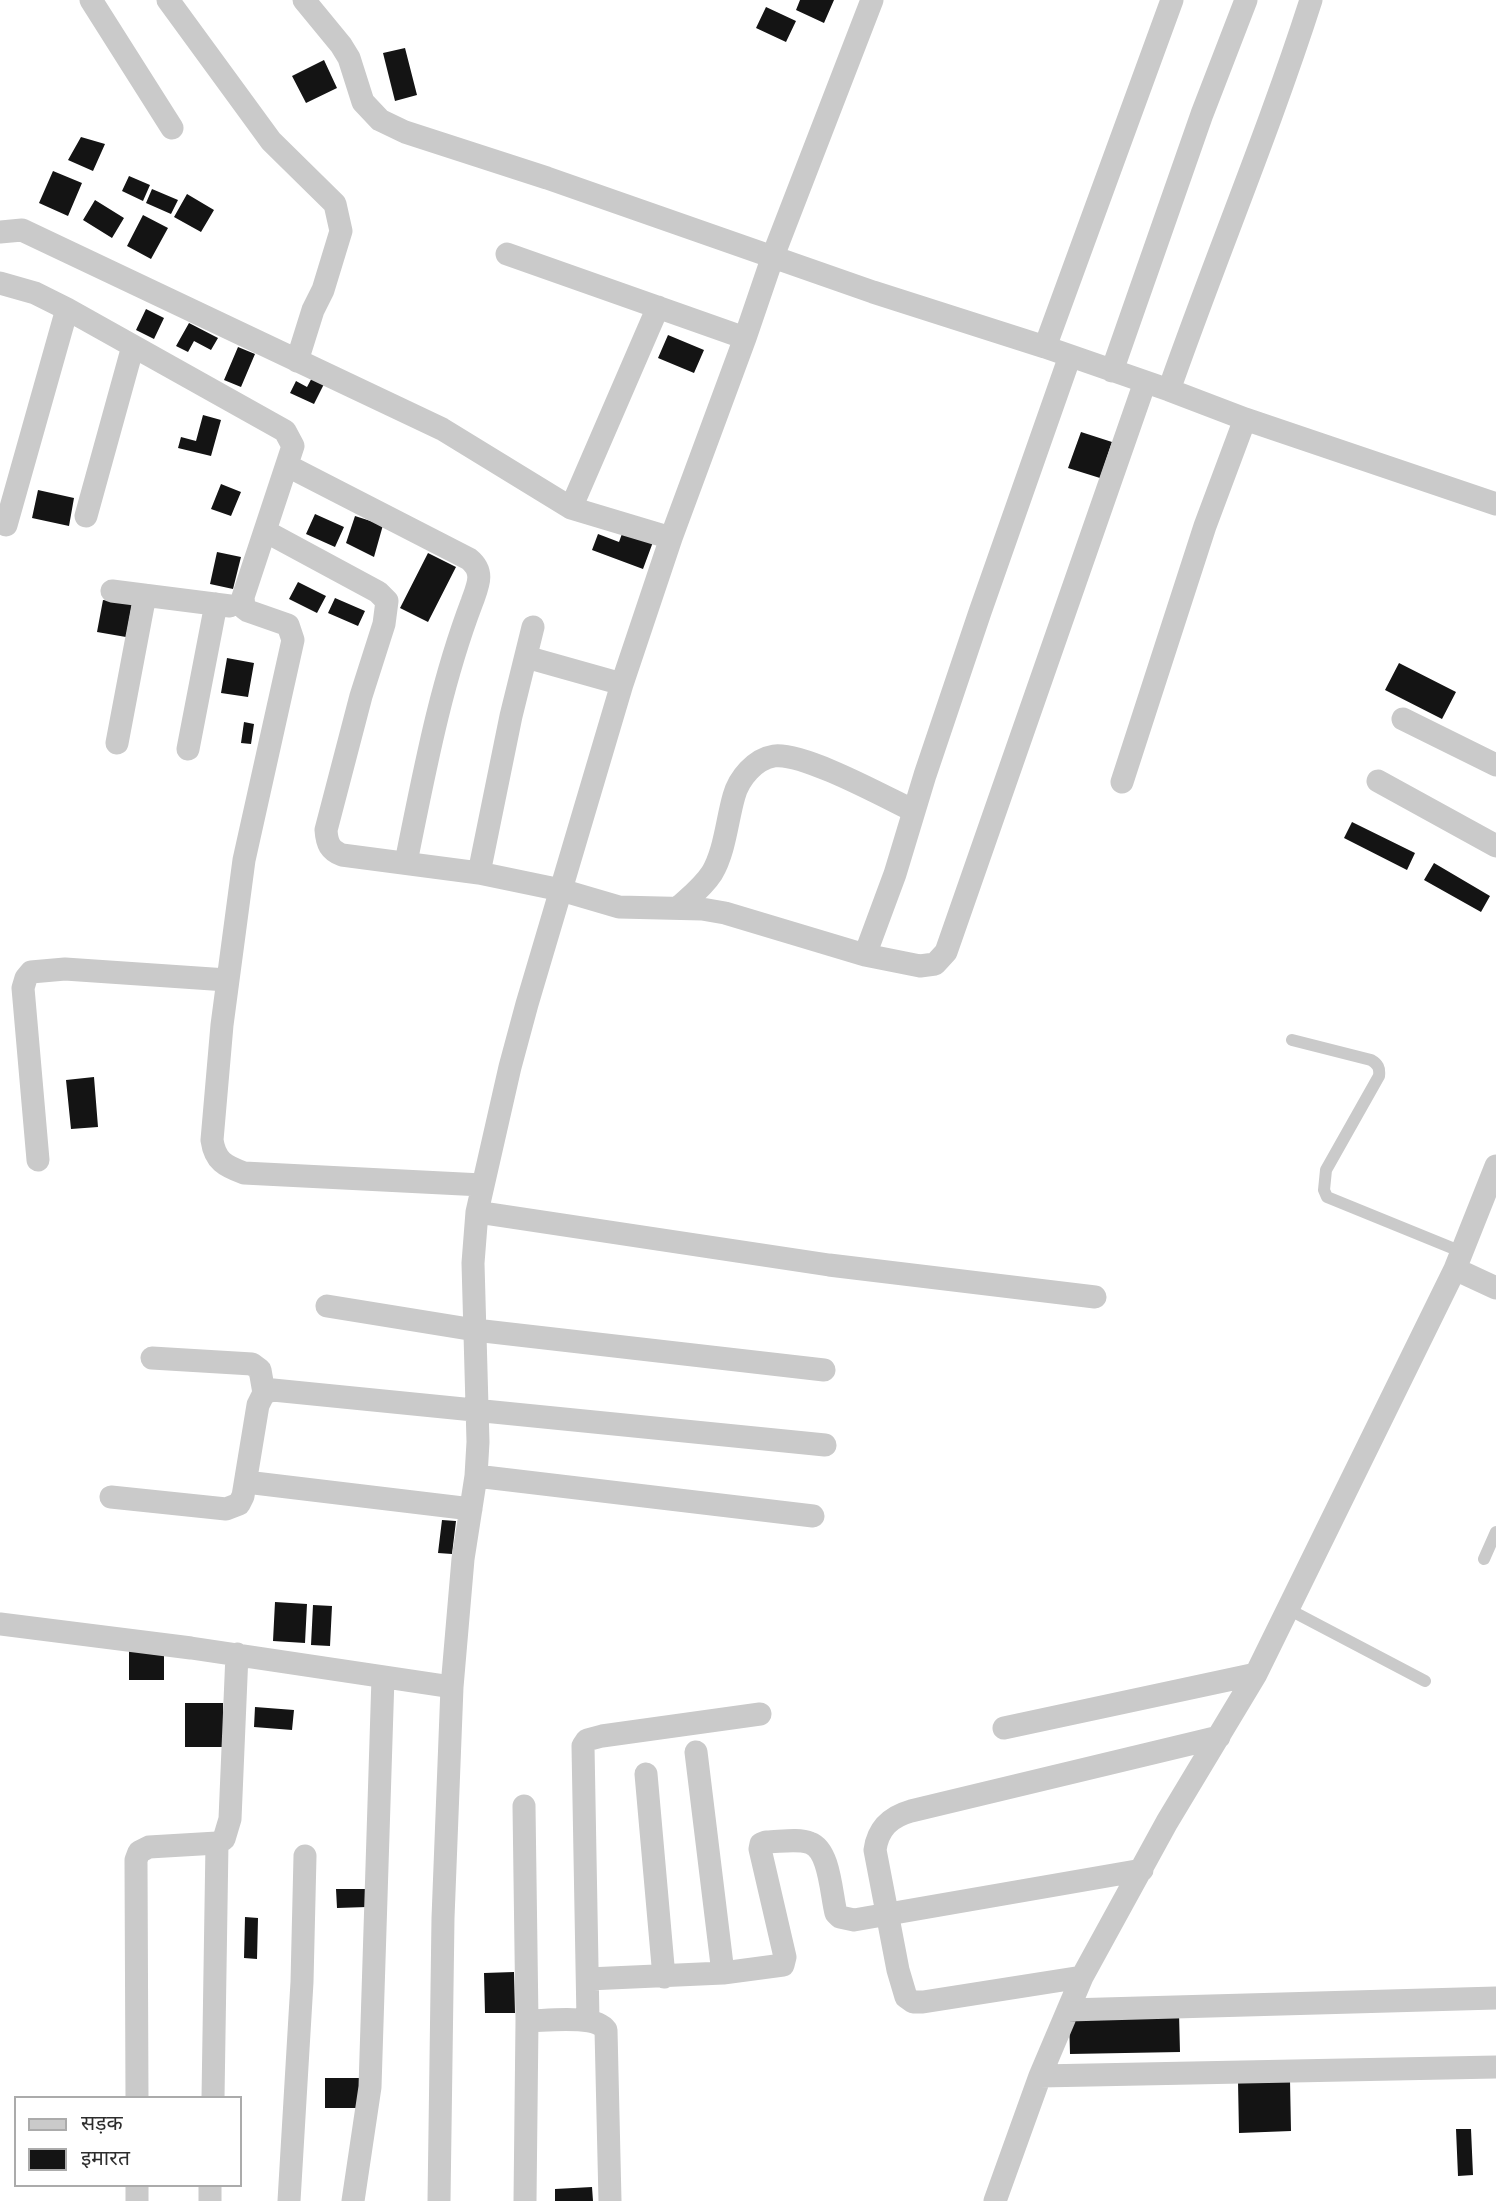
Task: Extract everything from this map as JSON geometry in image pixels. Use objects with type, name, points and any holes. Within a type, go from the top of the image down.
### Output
[{"type":"street","points":[[91,0],[172,128]]},
{"type":"street","points":[[168,0],[271,141],[335,204],[341,231],[297,361]]},
{"type":"street","points":[[304,0],[349,58],[363,102],[380,120],[405,132],[873,292],[1045,347],[1245,419],[1496,504]]},
{"type":"street","points":[[439,2201],[443,1932],[452,1687],[463,1559],[476,1476],[473,1263],[482,1185],[510,1068],[622,684],[671,538],[773,256],[872,0]]},
{"type":"street","points":[[1045,347],[1172,0]]},
{"type":"street","points":[[1112,371],[1202,114],[1246,0]]},
{"type":"street","points":[[1169,390],[1293,56],[1311,0]]},
{"type":"street","points":[[0,232],[22,230],[442,429],[571,508],[671,538]]},
{"type":"street","points":[[507,254],[745,338]]},
{"type":"street","points":[[0,283],[35,293],[66,309],[285,431],[293,446],[244,591],[244,607]]},
{"type":"street","points":[[571,508],[658,307]]},
{"type":"street","points":[[6,525],[66,309]]},
{"type":"street","points":[[86,516],[133,346]]},
{"type":"street","points":[[865,955],[1070,356]]},
{"type":"street","points":[[265,531],[378,592],[387,601],[384,624],[361,696],[326,830],[326,838],[333,851],[342,855],[478,873],[561,890],[619,908],[702,909],[724,913],[865,955],[928,966],[940,961],[946,952],[1144,382]]},
{"type":"street","points":[[1122,782],[1205,526],[1245,419]]},
{"type":"street","points":[[288,466],[469,559],[480,574],[480,581],[435,716],[406,862]]},
{"type":"street","points":[[112,591],[244,607],[248,611],[288,625],[293,640],[244,860],[227,980],[212,1140],[218,1160],[244,1173],[482,1185]]},
{"type":"street","points":[[117,743],[145,595]]},
{"type":"street","points":[[187,749],[216,604]]},
{"type":"street","points":[[478,873],[533,627]]},
{"type":"street","points":[[526,657],[622,684]]},
{"type":"street","points":[[1403,719],[1496,765]]},
{"type":"street","points":[[678,908],[712,873],[718,862],[735,792],[742,778],[762,761],[774,756],[806,761],[914,811]]},
{"type":"street","points":[[1378,781],[1496,846]]},
{"type":"street","points":[[38,1160],[23,988],[31,972],[65,969],[227,980]]},
{"type":"street","points":[[995,2201],[1040,2076],[1082,1977],[1167,1822],[1256,1674],[1458,1260],[1496,1166]]},
{"type":"street","points":[[477,1212],[828,1265],[1096,1297]]},
{"type":"street","points":[[1458,1260],[1496,1288]]},
{"type":"street","points":[[327,1306],[475,1331],[824,1370]]},
{"type":"street","points":[[152,1358],[252,1364],[260,1370],[264,1394]]},
{"type":"street","points":[[111,1497],[226,1509],[239,1504],[246,1482],[258,1405],[264,1394],[273,1390],[825,1445]]},
{"type":"street","points":[[476,1476],[813,1517]]},
{"type":"street","points":[[246,1482],[471,1508]]},
{"type":"street","points":[[0,1624],[237,1654],[452,1687]]},
{"type":"street","points":[[137,2096],[136,1860],[139,1852],[149,1847],[217,1843],[224,1839],[230,1819],[237,1654]]},
{"type":"street","points":[[1004,1728],[1256,1674]]},
{"type":"street","points":[[352,2201],[370,2087],[383,1677]]},
{"type":"street","points":[[588,2020],[583,1746],[587,1740],[602,1736],[760,1714]]},
{"type":"street","points":[[1082,1977],[923,2002],[906,1997],[875,1850],[877,1837],[889,1820],[900,1814],[1219,1737]]},
{"type":"street","points":[[696,1752],[723,1973]]},
{"type":"street","points":[[646,1774],[664,1977]]},
{"type":"street","points":[[524,1806],[527,2021],[524,2201]]},
{"type":"street","points":[[588,1979],[723,1973],[783,1965],[785,1960],[760,1849],[761,1844],[766,1842],[807,1842],[818,1848],[825,1861],[834,1906],[840,1917],[854,1920],[1142,1870]]},
{"type":"street","points":[[213,2096],[217,1843]]},
{"type":"street","points":[[289,2201],[302,1982],[305,1856]]},
{"type":"street","points":[[1068,2010],[1496,1998]]},
{"type":"street","points":[[527,2021],[588,2020],[603,2025],[608,2036],[610,2201]]},
{"type":"street","points":[[1040,2076],[1496,2067]]},
{"type":"lane","points":[[1292,1040],[1371,1060],[1380,1070],[1326,1170],[1323,1181],[1327,1197],[1458,1260]]},
{"type":"lane","points":[[1484,1559],[1496,1532]]},
{"type":"lane","points":[[1288,1609],[1425,1681]]},
{"type":"building","points":[[800,0],[834,0],[824,23],[796,10]]},
{"type":"building","points":[[766,7],[796,21],[786,42],[756,28]]},
{"type":"building","points":[[405,48],[417,95],[395,101],[383,53]]},
{"type":"building","points":[[324,60],[337,88],[306,103],[292,76]]},
{"type":"building","points":[[81,137],[105,144],[93,171],[68,160]]},
{"type":"building","points":[[53,171],[82,183],[68,216],[39,203]]},
{"type":"building","points":[[129,176],[150,185],[143,201],[122,191]]},
{"type":"building","points":[[152,189],[178,200],[171,214],[146,203]]},
{"type":"building","points":[[187,194],[214,210],[201,232],[174,217]]},
{"type":"building","points":[[95,200],[124,218],[112,238],[83,220]]},
{"type":"building","points":[[143,215],[168,228],[151,259],[127,246]]},
{"type":"building","points":[[146,309],[164,318],[154,339],[136,330]]},
{"type":"building","points":[[189,323],[218,338],[211,350],[194,341],[188,352],[176,346]]},
{"type":"building","points":[[668,335],[704,350],[694,373],[658,358]]},
{"type":"building","points":[[238,347],[255,354],[241,387],[224,380]]},
{"type":"building","points":[[315,372],[327,378],[314,404],[290,393],[296,381],[307,387]]},
{"type":"building","points":[[203,415],[221,420],[211,456],[178,448],[181,437],[196,441]]},
{"type":"building","points":[[1081,432],[1112,442],[1100,478],[1068,468]]},
{"type":"building","points":[[221,484],[241,492],[231,516],[211,509]]},
{"type":"building","points":[[38,490],[74,498],[69,526],[32,518]]},
{"type":"building","points":[[315,514],[344,527],[335,547],[306,534]]},
{"type":"building","points":[[355,516],[383,525],[374,557],[346,543]]},
{"type":"building","points":[[623,531],[653,542],[643,569],[592,550],[598,534],[619,542]]},
{"type":"building","points":[[217,552],[241,557],[233,589],[210,584]]},
{"type":"building","points":[[428,553],[456,567],[428,622],[400,608]]},
{"type":"building","points":[[298,582],[326,596],[317,613],[289,599]]},
{"type":"building","points":[[335,598],[365,611],[358,626],[328,613]]},
{"type":"building","points":[[103,600],[132,604],[126,637],[97,632]]},
{"type":"building","points":[[227,658],[254,663],[248,697],[221,693]]},
{"type":"building","points":[[1399,663],[1456,692],[1442,719],[1385,690]]},
{"type":"building","points":[[244,722],[254,724],[251,744],[241,743]]},
{"type":"building","points":[[1352,822],[1415,853],[1407,870],[1344,838]]},
{"type":"building","points":[[1434,863],[1490,896],[1481,912],[1424,880]]},
{"type":"building","points":[[94,1077],[98,1127],[71,1129],[66,1080]]},
{"type":"building","points":[[442,1520],[456,1521],[452,1554],[438,1553]]},
{"type":"building","points":[[275,1602],[307,1604],[305,1643],[273,1641]]},
{"type":"building","points":[[313,1605],[332,1606],[330,1646],[311,1645]]},
{"type":"building","points":[[129,1651],[164,1651],[164,1680],[129,1680]]},
{"type":"building","points":[[185,1703],[223,1703],[223,1747],[185,1747]]},
{"type":"building","points":[[255,1707],[294,1710],[292,1730],[254,1727]]},
{"type":"building","points":[[336,1889],[367,1889],[367,1907],[337,1908]]},
{"type":"building","points":[[245,1917],[258,1918],[257,1959],[244,1958]]},
{"type":"building","points":[[514,1972],[515,2013],[485,2013],[484,1973]]},
{"type":"building","points":[[1179,2013],[1180,2052],[1070,2054],[1069,2016]]},
{"type":"building","points":[[325,2078],[359,2078],[360,2108],[325,2108]]},
{"type":"building","points":[[1290,2080],[1291,2131],[1239,2133],[1238,2081]]},
{"type":"building","points":[[1456,2129],[1471,2129],[1473,2175],[1458,2176]]},
{"type":"building","points":[[592,2187],[593,2201],[555,2201],[555,2189]]}]
